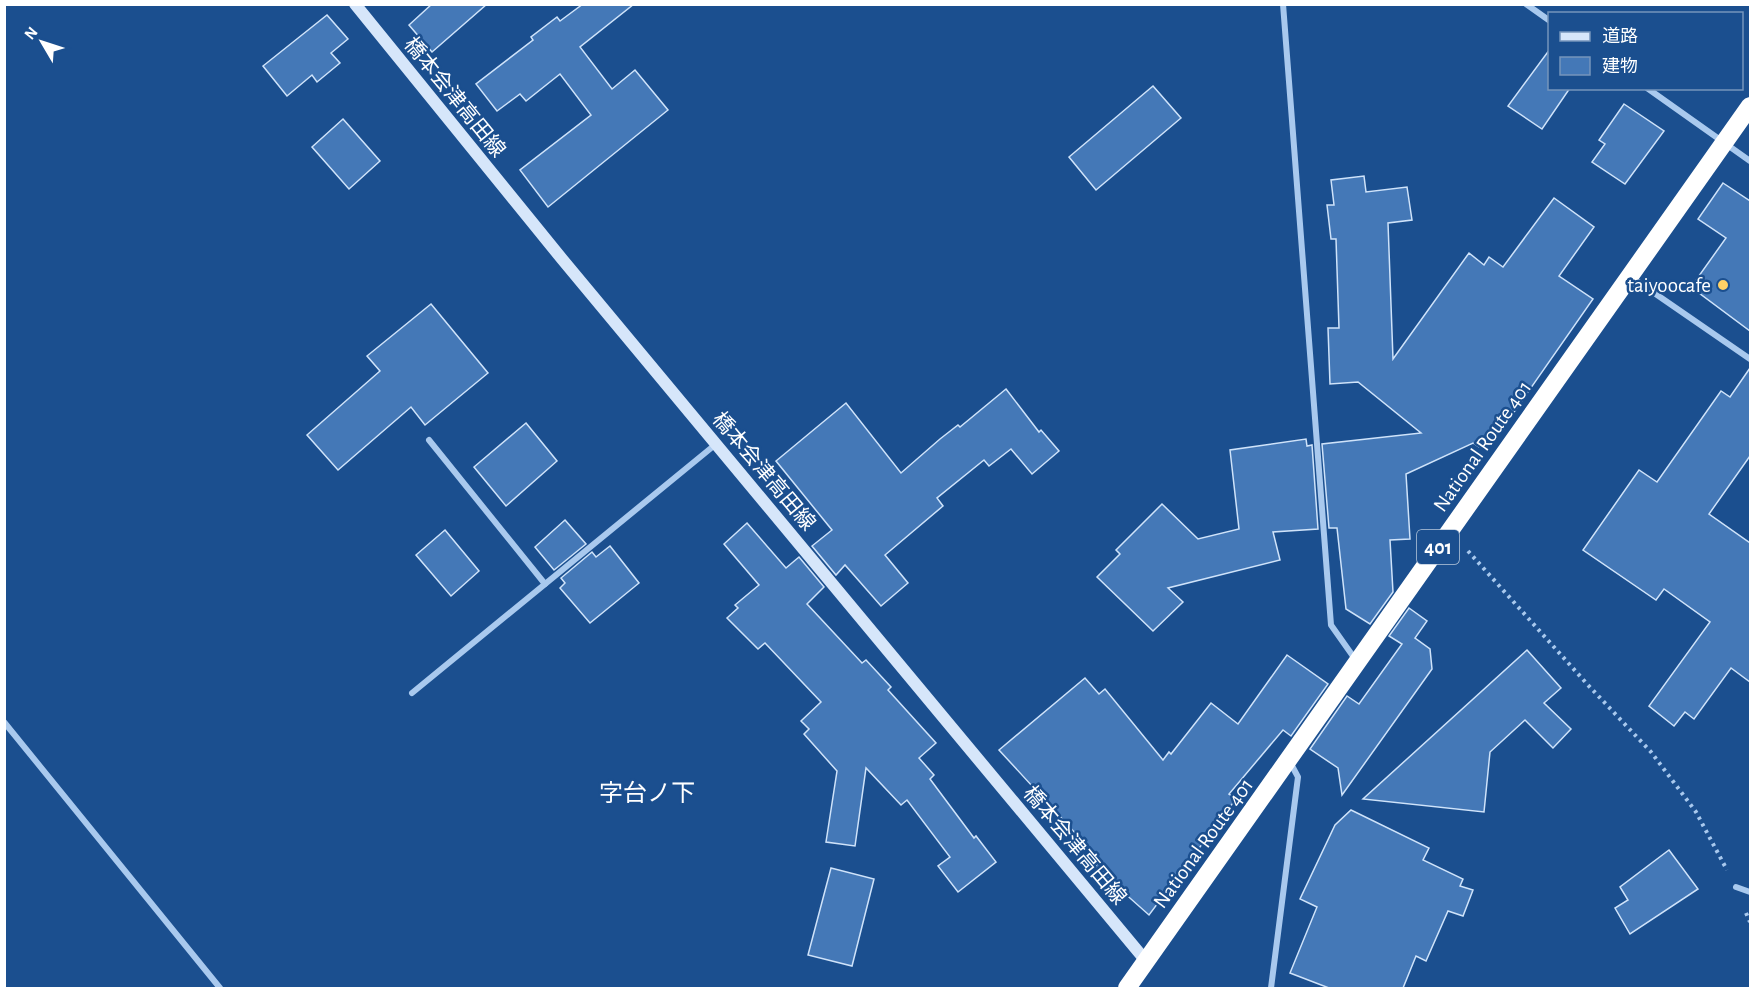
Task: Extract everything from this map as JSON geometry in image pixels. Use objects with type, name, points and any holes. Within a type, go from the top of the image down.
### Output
[{"type":"highway","name":"National Route 401","points":[[1127,988],[1290,761],[1750,106]]},
{"type":"main road","name":"橋本会津高田線","points":[[355,4],[716,444],[1146,961]]},
{"type":"street","points":[[1282,4],[1331,625],[1358,662]]},
{"type":"street","points":[[1526,4],[1548,20]]},
{"type":"street","points":[[1650,90],[1750,161]]},
{"type":"street","points":[[1630,277],[1750,360]]},
{"type":"street","points":[[429,440],[545,584]]},
{"type":"street","points":[[412,693],[716,444]]},
{"type":"street","points":[[4,722],[220,988]]},
{"type":"street","points":[[1270,988],[1298,777],[1290,761]]},
{"type":"street","points":[[1736,887],[1750,892]]},
{"type":"path","points":[[1450,531],[1651,752],[1696,812],[1736,887],[1750,922]]},
{"type":"building","points":[[432,4],[487,4],[432,52],[409,25]]},
{"type":"building","points":[[583,4],[634,4],[580,47],[612,89],[635,70],[668,110],[548,207],[520,170],[591,115],[560,74],[526,101],[520,94],[497,111],[476,84],[533,40],[531,37],[557,17],[560,21]]},
{"type":"building","points":[[327,15],[348,39],[331,53],[340,63],[317,82],[312,75],[287,96],[263,66]]},
{"type":"building","points":[[1548,52],[1548,90],[1569,90],[1542,129],[1508,106]]},
{"type":"building","points":[[1153,86],[1181,118],[1096,190],[1069,157]]},
{"type":"building","points":[[1624,104],[1664,131],[1625,184],[1592,162],[1605,144],[1599,140]]},
{"type":"building","points":[[343,119],[380,161],[349,189],[312,147]]},
{"type":"building","points":[[1364,176],[1366,192],[1407,187],[1412,220],[1388,223],[1393,359],[1469,253],[1484,265],[1489,257],[1503,267],[1554,198],[1594,227],[1559,276],[1593,299],[1512,415],[1506,411],[1496,424],[1502,424],[1504,429],[1487,436],[1479,447],[1473,443],[1406,474],[1410,539],[1390,540],[1393,592],[1370,624],[1346,609],[1337,528],[1329,528],[1322,444],[1421,433],[1358,382],[1330,384],[1328,328],[1339,328],[1336,239],[1331,239],[1327,205],[1334,205],[1331,180]]},
{"type":"building","points":[[1723,183],[1750,201],[1750,331],[1691,287],[1726,238],[1698,219]]},
{"type":"building","points":[[431,304],[488,373],[425,425],[411,407],[338,470],[307,435],[380,371],[367,356]]},
{"type":"building","points":[[1750,368],[1750,456],[1709,514],[1750,543],[1750,682],[1731,668],[1694,719],[1685,712],[1674,726],[1649,706],[1710,622],[1664,589],[1656,600],[1583,550],[1639,470],[1657,482],[1721,391],[1730,397]]},
{"type":"building","points":[[1006,389],[1039,432],[1041,430],[1059,451],[1032,474],[1011,449],[989,466],[984,460],[937,498],[943,506],[885,555],[908,583],[881,606],[845,565],[836,575],[812,546],[832,530],[776,461],[846,403],[901,473],[940,439],[958,425],[960,427]]},
{"type":"building","points":[[526,423],[557,461],[506,506],[474,467]]},
{"type":"building","points":[[1306,439],[1307,446],[1312,445],[1318,529],[1273,532],[1280,560],[1168,588],[1183,602],[1153,631],[1097,577],[1120,554],[1116,550],[1162,504],[1198,539],[1239,529],[1230,450]]},
{"type":"building","points":[[565,520],[586,544],[554,570],[535,547]]},
{"type":"building","points":[[747,523],[786,568],[799,557],[824,587],[807,604],[862,663],[866,660],[891,687],[888,690],[936,743],[919,758],[934,775],[930,779],[974,838],[976,836],[996,862],[958,892],[938,866],[950,857],[907,800],[901,805],[866,768],[855,846],[826,842],[837,771],[804,734],[809,729],[801,721],[821,702],[765,643],[758,649],[727,618],[738,608],[735,605],[759,585],[724,544]]},
{"type":"building","points":[[445,530],[479,571],[451,596],[416,555]]},
{"type":"building","points":[[610,546],[639,583],[590,623],[560,588],[565,583],[561,578],[592,552],[596,557]]},
{"type":"building","points":[[1409,608],[1427,621],[1415,638],[1430,649],[1432,669],[1342,795],[1338,768],[1310,749],[1347,696],[1359,704],[1402,644],[1389,636]]},
{"type":"building","points":[[1527,650],[1561,688],[1544,703],[1571,729],[1553,748],[1525,720],[1490,752],[1484,812],[1363,799]]},
{"type":"building","points":[[1287,655],[1328,684],[1291,736],[1283,730],[1229,794],[1236,799],[1149,915],[1095,867],[1100,860],[999,750],[1085,678],[1099,694],[1105,689],[1163,760],[1169,752],[1171,754],[1211,703],[1238,724]]},
{"type":"building","points":[[1351,810],[1429,848],[1423,860],[1463,879],[1460,886],[1473,890],[1463,916],[1448,911],[1426,961],[1416,956],[1403,988],[1329,988],[1290,973],[1317,907],[1300,899],[1335,825]]},
{"type":"building","points":[[1669,850],[1698,889],[1630,934],[1615,908],[1628,900],[1620,887]]},
{"type":"building","points":[[831,868],[874,879],[852,966],[808,955]]},
{"type":"place","name":"taiyoocafe","points":[[1723,285]]},
{"type":"district","name":"字台ノ下","points":[[647,793]]}]
